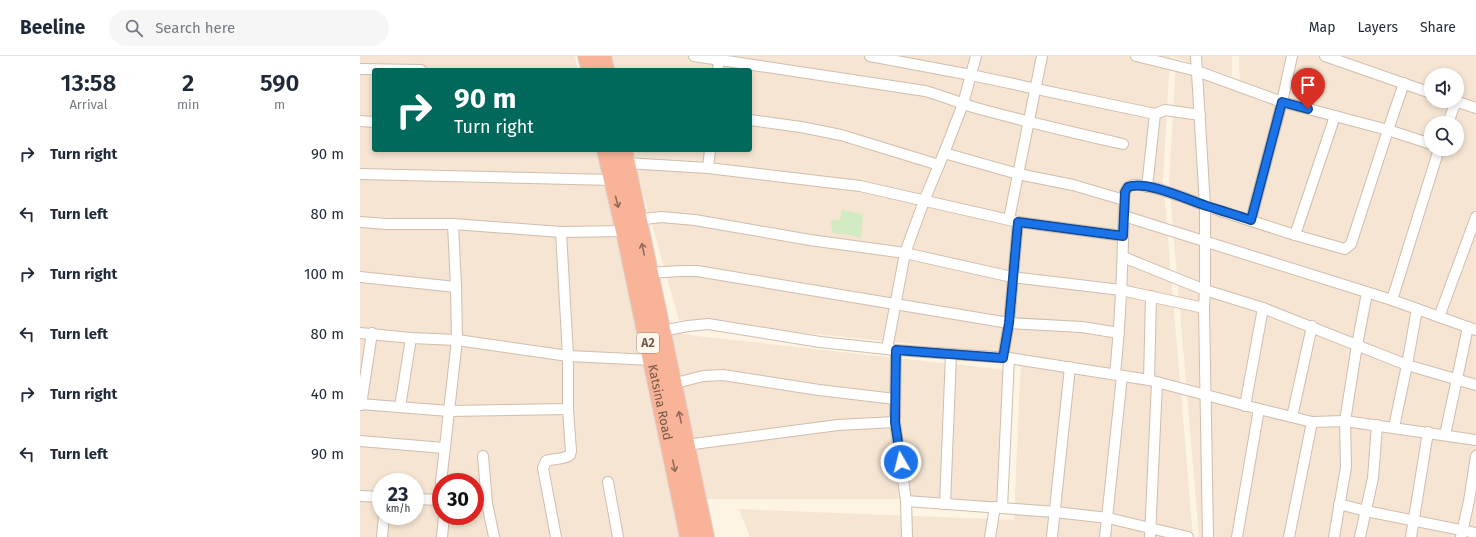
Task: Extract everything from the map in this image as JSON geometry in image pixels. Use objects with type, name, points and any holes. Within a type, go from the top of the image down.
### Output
[{"type":"highway","points":[[587,56],[590,68]]},
{"type":"highway","points":[[602,56],[605,68]]},
{"type":"highway","name":"Katsina Road","points":[[606,152],[612,180],[649,273],[705,537]]},
{"type":"highway","name":"Katsina Road","points":[[624,157],[631,225],[652,360],[689,537]]},
{"type":"street","points":[[694,56],[718,62],[925,91],[944,96],[962,104],[1028,122],[1123,144]]},
{"type":"street","points":[[870,56],[896,59],[1155,114],[1165,110],[1200,115]]},
{"type":"street","points":[[907,537],[906,501],[895,422],[895,399],[891,350],[895,303],[905,253],[924,201],[944,154],[962,104],[976,56]]},
{"type":"street","points":[[990,537],[999,508],[1006,358],[1012,277],[1013,221],[1018,174],[1042,56]]},
{"type":"street","points":[[1136,56],[1197,71],[1282,102],[1388,130],[1424,142]]},
{"type":"street","points":[[1196,56],[1205,206],[1204,308],[1208,537]]},
{"type":"street","points":[[1251,220],[1282,102],[1292,56]]},
{"type":"street","points":[[1325,56],[1424,90]]},
{"type":"street","points":[[360,69],[372,69]]},
{"type":"street","points":[[1105,537],[1108,518],[1118,375],[1124,200],[1125,192],[1128,187],[1134,184],[1147,187],[1192,200],[1205,206],[1295,235],[1345,249],[1351,244],[1404,83]]},
{"type":"street","points":[[1464,104],[1476,108]]},
{"type":"street","points":[[1147,187],[1155,114]]},
{"type":"street","points":[[1295,235],[1335,116]]},
{"type":"street","points":[[752,120],[801,127],[841,136],[939,166]]},
{"type":"street","points":[[360,121],[372,122]]},
{"type":"street","points":[[708,168],[710,152]]},
{"type":"street","points":[[944,154],[1018,174],[1073,185],[1124,200]]},
{"type":"street","points":[[1392,300],[1437,156]]},
{"type":"street","points":[[624,157],[860,186],[1013,221],[1123,236]]},
{"type":"street","points":[[360,174],[612,180]]},
{"type":"street","points":[[1124,216],[1392,300],[1472,328],[1456,380],[1445,435]]},
{"type":"street","points":[[360,222],[387,224],[453,224],[561,232],[631,225],[661,217],[679,218],[810,240],[905,253],[1012,277],[1121,290],[1204,308]]},
{"type":"street","points":[[1439,317],[1476,217]]},
{"type":"street","points":[[442,473],[457,340],[453,224]]},
{"type":"street","points":[[556,537],[543,468],[546,461],[552,458],[566,458],[570,455],[571,451],[568,409],[568,356],[561,232]]},
{"type":"street","points":[[1123,257],[1205,290],[1263,308],[1312,326],[1407,365],[1476,385]]},
{"type":"street","points":[[649,273],[697,271],[1009,323],[1082,327],[1119,333]]},
{"type":"street","points":[[360,277],[456,287]]},
{"type":"street","points":[[1334,537],[1346,468],[1345,421],[1367,293]]},
{"type":"street","points":[[1150,533],[1153,381],[1151,296]]},
{"type":"street","points":[[1245,406],[1263,308]]},
{"type":"street","points":[[1394,427],[1407,365],[1416,309]]},
{"type":"street","points":[[661,331],[708,324],[820,342],[891,350],[1006,358],[1153,381],[1245,406],[1312,422],[1345,421],[1476,440]]},
{"type":"street","points":[[1292,417],[1312,326]]},
{"type":"street","points":[[360,333],[411,338],[457,340],[568,356],[652,360]]},
{"type":"street","points":[[372,333],[361,404],[449,411],[568,409]]},
{"type":"street","points":[[400,407],[411,338]]},
{"type":"street","points":[[945,504],[951,354]]},
{"type":"street","points":[[1052,537],[1070,367]]},
{"type":"street","points":[[672,384],[703,376],[723,375],[818,390],[895,399]]},
{"type":"street","points":[[1237,537],[1258,409]]},
{"type":"street","points":[[686,446],[838,425],[895,422]]},
{"type":"street","points":[[1289,537],[1312,422]]},
{"type":"street","points":[[1360,537],[1373,478],[1376,425]]},
{"type":"street","points":[[1411,537],[1428,432]]},
{"type":"street","points":[[360,441],[444,448]]},
{"type":"street","points":[[483,456],[486,504],[494,537]]},
{"type":"street","points":[[1462,534],[1476,456]]},
{"type":"street","points":[[608,482],[618,537]]},
{"type":"street","points":[[360,496],[372,497]]},
{"type":"street","points":[[906,501],[1055,512],[1108,518],[1150,533],[1188,537]]},
{"type":"street","points":[[1339,504],[1414,521],[1462,534],[1476,533]]},
{"type":"street","points":[[382,537],[383,525]]},
{"type":"street","points":[[442,537],[443,525]]},
{"type":"shaded area","points":[[360,56],[575,56],[578,68],[372,68],[372,152],[598,152],[639,328],[697,336],[1006,370],[1000,506],[923,499],[674,499],[681,537],[388,537],[387,525],[424,525],[424,473],[372,473],[372,496],[360,497]]},
{"type":"shaded area","points":[[605,56],[1170,56],[1163,180],[1193,537],[750,537],[739,509],[1014,520],[1021,355],[679,320],[632,152],[752,152],[752,68],[608,68]]},
{"type":"shaded area","points":[[1170,56],[1232,56],[1232,76]]},
{"type":"shaded area","points":[[1239,56],[1476,56],[1476,537],[1199,537],[1169,181],[1176,64],[1240,86]]},
{"type":"shaded area","points":[[372,499],[372,525],[381,525],[381,537],[360,537],[360,501]]},
{"type":"green space","points":[[842,210],[863,214],[861,238],[846,234],[833,233],[830,220],[840,220]]},
{"type":"route","points":[[901,462],[895,422],[896,350],[1003,358],[1009,323],[1018,222],[1123,236],[1125,192],[1128,187],[1134,184],[1192,200],[1205,206],[1251,220],[1282,102],[1308,109]]}]
